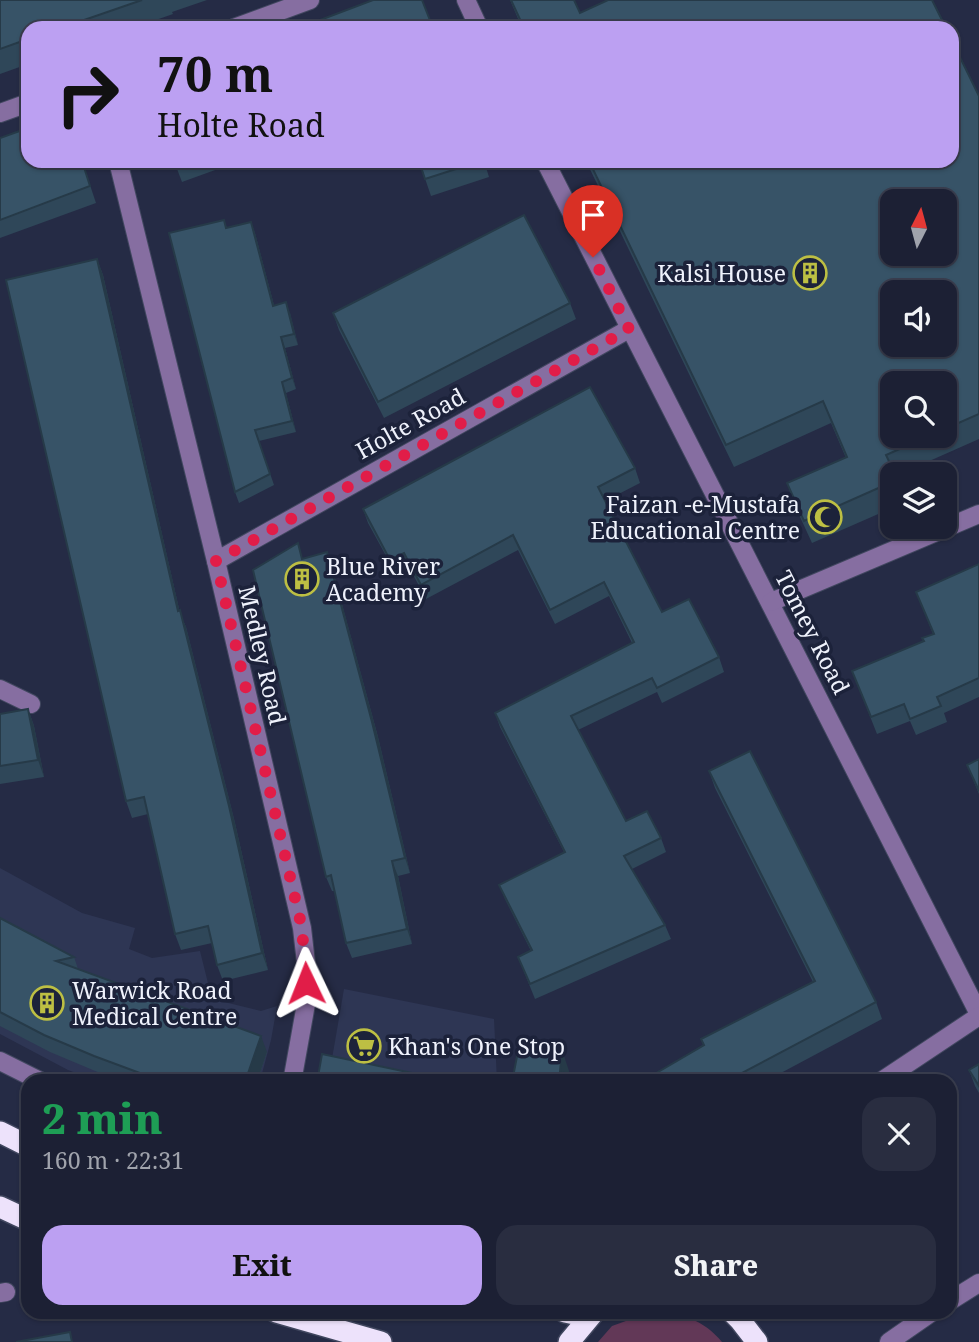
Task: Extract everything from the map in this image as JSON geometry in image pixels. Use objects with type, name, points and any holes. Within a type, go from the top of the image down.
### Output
[{"type":"highway","points":[[0,1132],[21,1142]]},
{"type":"highway","points":[[0,1207],[21,1217]]},
{"type":"highway","points":[[300,1319],[381,1342]]},
{"type":"highway","points":[[569,1342],[588,1319]]},
{"type":"highway","points":[[739,1319],[757,1342]]},
{"type":"street","points":[[253,21],[310,0]]},
{"type":"street","points":[[466,0],[476,21]]},
{"type":"street","points":[[0,113],[21,106]]},
{"type":"street","name":"Medley Road","points":[[120,168],[302,928],[306,963],[306,1004],[293,1074]]},
{"type":"street","name":"Tomey Road","points":[[548,168],[979,1015]]},
{"type":"street","name":"Holte Road","points":[[216,561],[629,329]]},
{"type":"street","points":[[771,602],[979,514]]},
{"type":"street","points":[[0,689],[31,704]]},
{"type":"street","points":[[892,1074],[979,1015]]},
{"type":"street","points":[[0,1060],[27,1074]]},
{"type":"street","points":[[957,1297],[979,1283]]},
{"type":"street","points":[[889,1342],[923,1319]]},
{"type":"shaded area","points":[[0,868],[82,913],[135,928],[129,949],[152,958],[200,951],[212,999],[261,1011],[277,1006],[262,1074],[79,1074],[0,1034]]},
{"type":"shaded area","points":[[344,989],[494,1019],[497,1074],[329,1074]]},
{"type":"shaded area","points":[[631,1319],[691,1319],[706,1327],[722,1342],[598,1342],[612,1326]]},
{"type":"building","points":[[0,0],[142,0],[81,21],[21,21],[21,42],[0,49]]},
{"type":"building","points":[[373,0],[422,0],[430,21],[318,21]]},
{"type":"building","points":[[511,0],[574,0],[580,13],[608,0],[932,0],[942,21],[521,21]]},
{"type":"building","name":"Kalsi House","points":[[959,55],[979,96],[979,414],[957,424],[957,371],[880,371],[880,448],[902,448],[886,455],[889,462],[880,462],[880,487],[804,521],[787,483],[847,457],[823,401],[726,445],[592,168],[959,168]]},
{"type":"building","points":[[21,130],[21,168],[84,168],[90,186],[0,220],[0,138]]},
{"type":"building","points":[[421,168],[459,168],[425,179]]},
{"type":"building","points":[[524,215],[570,303],[378,402],[333,313]]},
{"type":"building","points":[[224,220],[226,228],[251,222],[273,306],[286,302],[294,334],[281,337],[292,378],[282,382],[292,421],[255,430],[270,474],[235,492],[169,233]]},
{"type":"building","points":[[97,259],[178,611],[180,610],[229,806],[262,953],[217,965],[208,926],[175,934],[144,797],[126,801],[6,280]]},
{"type":"building","points":[[590,387],[635,468],[598,487],[662,612],[689,599],[719,657],[657,688],[652,678],[571,716],[626,821],[647,811],[661,838],[624,856],[665,925],[530,984],[518,957],[532,950],[499,885],[565,852],[495,713],[634,642],[604,582],[550,610],[513,535],[421,585],[404,553],[390,560],[363,509]]},
{"type":"building","points":[[298,543],[302,559],[327,552],[405,858],[392,861],[407,929],[346,943],[331,875],[326,877],[253,570]]},
{"type":"building","points":[[979,564],[979,678],[937,697],[941,706],[910,719],[904,704],[871,717],[852,671],[924,641],[922,638],[934,634],[916,592]]},
{"type":"building","points":[[28,709],[38,760],[0,766],[0,714]]},
{"type":"building","points":[[750,751],[876,1002],[740,1074],[655,1074],[704,1045],[701,1039],[815,981],[709,771]]},
{"type":"building","points":[[979,759],[979,791],[967,765]]},
{"type":"building","points":[[0,918],[74,957],[56,961],[261,1036],[248,1074],[142,1074],[44,1035],[0,1012]]},
{"type":"building","points":[[520,1041],[562,1050],[560,1072],[569,1074],[514,1074]]},
{"type":"building","points":[[322,1054],[418,1074],[318,1074]]},
{"type":"building","points":[[979,1064],[979,1086],[969,1070]]},
{"type":"building","points":[[70,1332],[72,1342],[16,1342]]},
{"type":"place","name":"Kalsi House","points":[[810,273]]},
{"type":"place","name":"Faizan -e-Mustafa Educational Centre","points":[[825,517]]},
{"type":"place","name":"Blue River Academy","points":[[302,579]]},
{"type":"place","name":"Warwick Road Medical Centre","points":[[47,1003]]},
{"type":"place","name":"Khan's One Stop","points":[[364,1046]]},
{"type":"route","points":[[306,983],[302,928],[216,561],[629,329],[593,257]]}]
